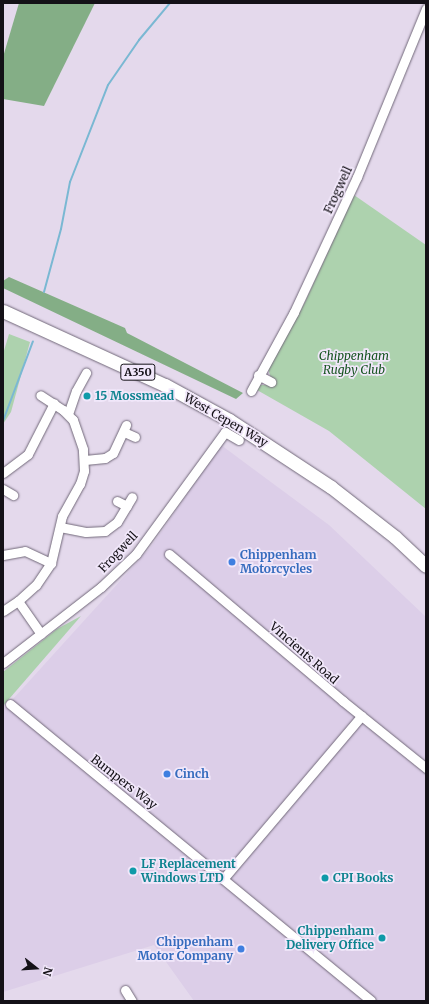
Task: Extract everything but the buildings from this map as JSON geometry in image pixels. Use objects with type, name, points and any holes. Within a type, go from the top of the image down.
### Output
[{"type":"highway","name":"West Cepen Way","points":[[3,311],[165,385],[229,420],[331,487],[395,537],[426,566]]},
{"type":"street","name":"Frogwell","points":[[251,391],[258,375],[294,312],[357,177],[426,9]]},
{"type":"street","points":[[68,414],[76,390],[86,373]]},
{"type":"street","points":[[258,375],[271,382]]},
{"type":"street","points":[[3,611],[18,601],[36,585],[51,563],[66,507],[80,484],[85,460],[78,432],[68,414],[40,395]]},
{"type":"street","points":[[3,473],[28,454],[54,404]]},
{"type":"street","points":[[218,426],[239,440]]},
{"type":"street","points":[[85,460],[111,455],[125,428],[135,436]]},
{"type":"street","name":"Frogwell","points":[[3,663],[101,587],[136,554],[225,432]]},
{"type":"street","points":[[3,489],[13,495]]},
{"type":"street","points":[[60,527],[86,532],[102,532],[113,526],[132,498]]},
{"type":"street","points":[[117,501],[127,506]]},
{"type":"street","points":[[3,555],[25,552],[51,563]]},
{"type":"street","name":"Vincients Road","points":[[169,554],[361,716],[426,768]]},
{"type":"street","points":[[18,601],[40,634]]},
{"type":"street","name":"Bumpers Way","points":[[10,704],[371,1001]]},
{"type":"street","points":[[223,879],[361,716]]},
{"type":"street","points":[[125,990],[132,1001]]},
{"type":"shaded area","points":[[221,445],[329,525],[426,617],[426,1001],[194,1001],[154,945],[3,992],[3,710],[150,548]]},
{"type":"green space","points":[[19,3],[95,3],[44,106],[3,99],[3,57]]},
{"type":"green space","name":"Chippenham Rugby Club","points":[[354,195],[426,245],[426,509],[329,431],[257,390],[259,385],[269,385],[271,379],[268,368],[305,302]]},
{"type":"green space","points":[[9,277],[125,328],[127,333],[243,393],[236,399],[3,288],[3,281]]},
{"type":"green space","points":[[9,334],[30,342],[11,412],[3,424],[3,354]]},
{"type":"green space","points":[[81,616],[3,706],[3,672],[57,629]]},
{"type":"waterway","points":[[44,292],[61,229],[70,182],[108,85],[139,40],[170,3]]},
{"type":"waterway","points":[[3,421],[33,341]]},
{"type":"place","name":"15 Mossmead","points":[[87,396]]},
{"type":"place","name":"Chippenham Motorcycles","points":[[232,562]]},
{"type":"place","name":"Cinch","points":[[167,774]]},
{"type":"place","name":"LF Replacement Windows LTD","points":[[133,871]]},
{"type":"place","name":"CPI Books","points":[[325,878]]},
{"type":"place","name":"Chippenham Delivery Office","points":[[382,938]]},
{"type":"place","name":"Chippenham Motor Company","points":[[241,949]]}]
